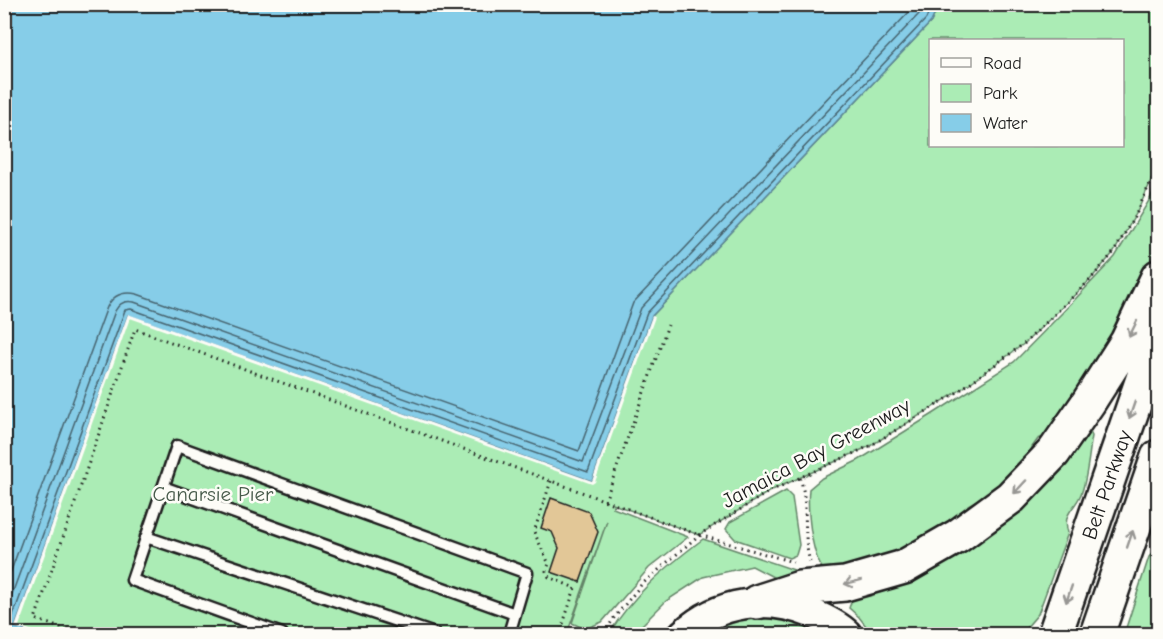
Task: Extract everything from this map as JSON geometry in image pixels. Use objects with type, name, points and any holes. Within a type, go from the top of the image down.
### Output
[{"type":"highway","points":[[757,602],[800,588],[844,584],[904,567],[958,536],[1011,497],[1053,452],[1088,403],[1127,342],[1158,276]]},
{"type":"highway","name":"Belt Parkway","points":[[1055,634],[1158,335]]},
{"type":"highway","name":"Belt Parkway","points":[[1097,634],[1158,457]]},
{"type":"main road","points":[[683,634],[701,619],[716,612],[736,605],[757,602],[798,608],[821,617],[847,634]]},
{"type":"lane","points":[[282,634],[132,580],[177,446],[527,573],[509,634]]},
{"type":"lane","points":[[163,487],[515,614]]},
{"type":"lane","points":[[146,537],[435,634]]},
{"type":"path","name":"Jamaica Bay Greenway","points":[[604,634],[640,585],[699,535],[770,491],[870,446],[956,393],[1025,343],[1089,281],[1114,252],[1137,212],[1158,166]]},
{"type":"path","points":[[605,501],[668,325]]},
{"type":"path","points":[[78,634],[35,619],[135,329],[699,535],[801,565]]},
{"type":"path","points":[[800,478],[805,492],[806,540],[812,568]]},
{"type":"path","points":[[551,481],[534,532],[549,564],[546,571],[549,577],[575,588],[560,633]]},
{"type":"green space","name":"Canarsie Pier","points":[[939,5],[1158,5],[1158,166],[1137,212],[1114,252],[1089,281],[1025,343],[956,393],[870,446],[770,491],[699,535],[613,504],[613,508],[688,537],[649,568],[602,622],[585,629],[572,623],[607,521],[567,634],[35,634],[15,627],[128,314],[652,316],[931,22]]},
{"type":"green space","points":[[1158,179],[1158,241],[1142,285],[1132,294],[1125,306],[1126,313],[1105,352],[1091,364],[1092,375],[1047,436],[1038,439],[1029,457],[989,497],[968,505],[964,513],[937,531],[917,539],[912,546],[861,568],[822,568],[815,551],[811,530],[809,489],[822,478],[859,460],[1014,362],[1115,257],[1150,199]]},
{"type":"green space","points":[[1090,432],[1092,436],[1083,488],[1068,516],[1068,533],[1038,614],[1026,628],[1024,634],[872,634],[849,608],[853,597],[1030,492]]},
{"type":"green space","points":[[786,491],[792,497],[799,545],[796,555],[789,558],[735,539],[726,529],[730,522]]},
{"type":"green space","points":[[703,539],[800,572],[799,579],[775,578],[752,566],[703,577],[666,601],[633,634],[609,634],[629,606],[651,582]]},
{"type":"green space","points":[[1158,548],[1158,634],[1124,634],[1149,557]]},
{"type":"green space","points":[[750,614],[798,621],[823,634],[702,634],[716,624]]},
{"type":"water","points":[[4,5],[939,5],[931,22],[652,316],[592,481],[128,315],[15,627],[35,634],[4,634]]},
{"type":"pier","points":[[128,314],[592,481],[652,316],[655,317],[595,482],[592,484],[130,318],[19,626],[38,634],[35,634],[15,627]]},
{"type":"building","points":[[551,498],[589,512],[598,532],[580,582],[551,572],[559,548],[552,532],[541,528]]}]
